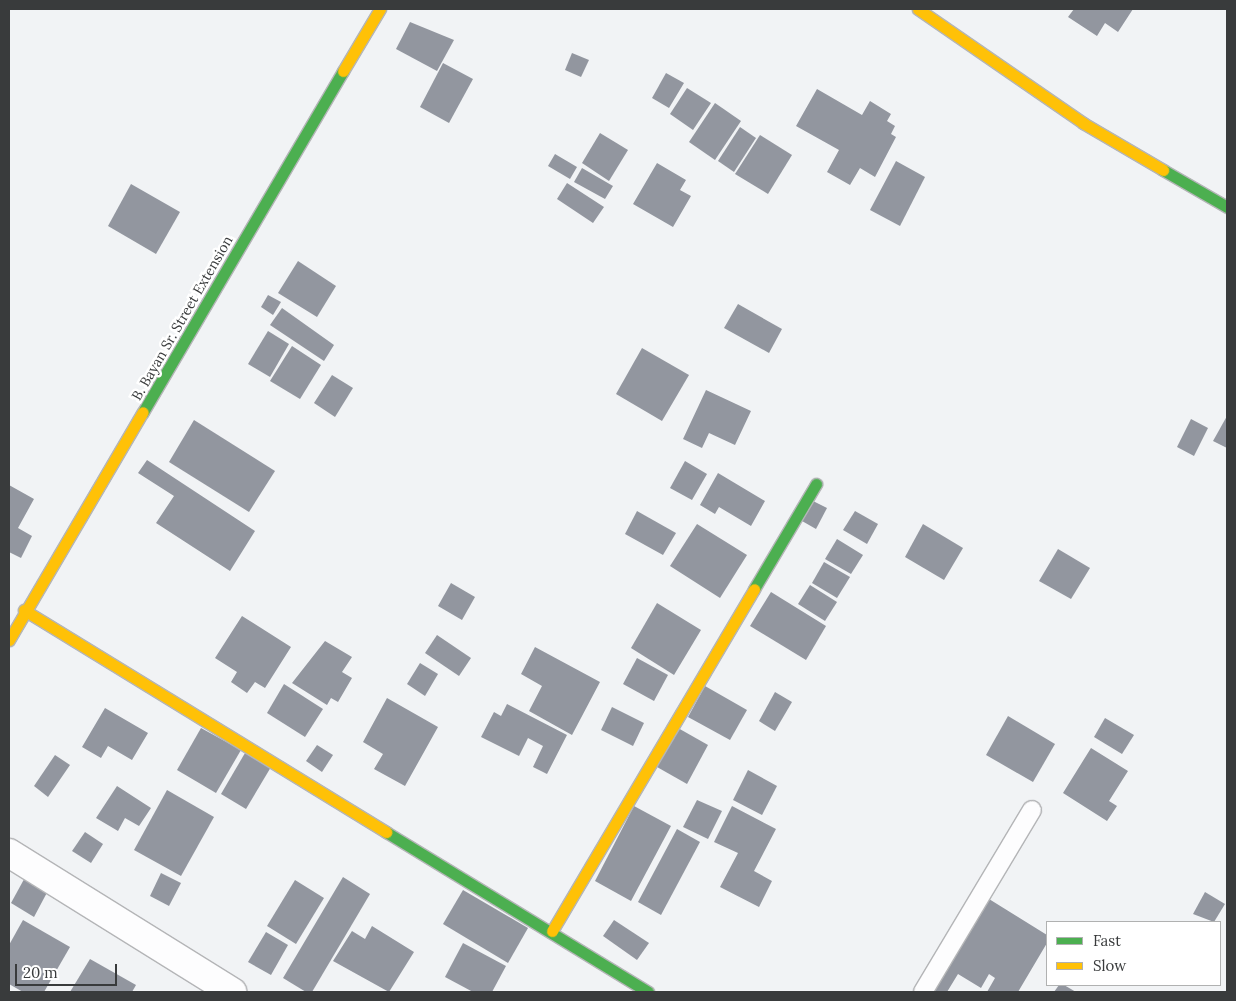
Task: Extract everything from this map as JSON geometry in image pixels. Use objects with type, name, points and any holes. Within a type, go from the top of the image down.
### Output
[{"type":"street","name":"B. Bayan Sr. Street Extension","points":[[10,636],[380,9]]},
{"type":"street","points":[[918,9],[1082,123],[1227,207]]},
{"type":"street","points":[[552,931],[816,484]]},
{"type":"street","points":[[24,610],[552,931],[648,992]]},
{"type":"street","points":[[9,853],[232,992]]},
{"type":"lane","points":[[924,992],[1032,810]]},
{"type":"building","points":[[1074,9],[1133,9],[1118,32],[1105,23],[1097,36],[1068,17]]},
{"type":"building","points":[[410,22],[454,40],[437,71],[396,49]]},
{"type":"building","points":[[572,53],[589,60],[581,77],[565,70]]},
{"type":"building","points":[[443,63],[473,79],[449,123],[420,107]]},
{"type":"building","points":[[666,73],[684,83],[669,108],[652,98]]},
{"type":"building","points":[[687,88],[711,103],[693,130],[670,114]]},
{"type":"building","points":[[817,89],[862,115],[870,101],[891,114],[887,121],[895,126],[891,134],[896,137],[875,177],[860,168],[850,185],[827,172],[839,150],[796,126]]},
{"type":"building","points":[[715,103],[741,121],[715,160],[689,142]]},
{"type":"building","points":[[740,127],[756,138],[734,172],[718,161]]},
{"type":"building","points":[[600,133],[628,150],[609,181],[582,163]]},
{"type":"building","points":[[760,135],[792,155],[768,194],[735,174]]},
{"type":"building","points":[[555,154],[577,167],[570,179],[548,166]]},
{"type":"building","points":[[896,161],[925,177],[900,226],[870,210]]},
{"type":"building","points":[[657,163],[686,180],[680,190],[691,196],[673,227],[633,204]]},
{"type":"building","points":[[582,168],[613,186],[605,199],[574,182]]},
{"type":"building","points":[[567,183],[604,207],[593,223],[557,199]]},
{"type":"building","points":[[131,184],[180,212],[156,254],[108,226]]},
{"type":"building","points":[[298,261],[336,286],[317,317],[278,293]]},
{"type":"building","points":[[268,295],[281,302],[273,315],[261,307]]},
{"type":"building","points":[[738,304],[782,329],[769,353],[724,328]]},
{"type":"building","points":[[282,308],[334,345],[324,361],[270,325]]},
{"type":"building","points":[[268,331],[289,344],[270,377],[248,364]]},
{"type":"building","points":[[292,346],[321,365],[300,399],[270,381]]},
{"type":"building","points":[[642,348],[689,375],[662,421],[616,394]]},
{"type":"building","points":[[332,375],[353,388],[335,417],[314,403]]},
{"type":"building","points":[[706,390],[751,411],[735,445],[709,433],[702,448],[683,439]]},
{"type":"building","points":[[1227,416],[1227,448],[1213,441]]},
{"type":"building","points":[[1191,419],[1208,428],[1194,456],[1177,447]]},
{"type":"building","points":[[194,420],[275,471],[249,512],[169,462]]},
{"type":"building","points":[[147,460],[255,531],[230,571],[156,523],[174,496],[138,473]]},
{"type":"building","points":[[685,461],[707,474],[692,500],[670,488]]},
{"type":"building","points":[[718,473],[765,501],[751,526],[719,507],[715,514],[700,505]]},
{"type":"building","points":[[9,485],[34,499],[18,528],[32,536],[21,558],[9,552]]},
{"type":"building","points":[[813,501],[827,508],[816,529],[802,521]]},
{"type":"building","points":[[637,511],[676,533],[663,555],[625,534]]},
{"type":"building","points":[[855,511],[878,524],[867,544],[843,530]]},
{"type":"building","points":[[697,524],[747,555],[720,598],[670,566]]},
{"type":"building","points":[[923,524],[963,548],[944,580],[905,557]]},
{"type":"building","points":[[837,539],[863,555],[851,574],[825,559]]},
{"type":"building","points":[[1058,549],[1090,568],[1071,599],[1039,581]]},
{"type":"building","points":[[824,562],[850,577],[837,598],[812,583]]},
{"type":"building","points":[[451,583],[475,597],[462,620],[438,606]]},
{"type":"building","points":[[810,585],[837,602],[825,621],[798,604]]},
{"type":"building","points":[[771,592],[826,626],[806,660],[750,626]]},
{"type":"building","points":[[657,603],[701,630],[674,675],[631,648]]},
{"type":"building","points":[[242,616],[291,647],[265,688],[255,682],[247,693],[231,682],[237,672],[215,658]]},
{"type":"building","points":[[437,635],[471,658],[459,676],[425,653]]},
{"type":"building","points":[[325,641],[352,657],[342,672],[352,678],[338,702],[331,698],[327,705],[292,683]]},
{"type":"building","points":[[535,647],[600,682],[572,735],[529,711],[542,686],[521,674]]},
{"type":"building","points":[[637,658],[668,675],[654,701],[623,684]]},
{"type":"building","points":[[420,663],[438,674],[425,696],[407,684]]},
{"type":"building","points":[[284,684],[323,709],[305,737],[267,713]]},
{"type":"building","points":[[705,686],[747,710],[730,740],[688,717]]},
{"type":"building","points":[[775,692],[792,702],[775,731],[759,721]]},
{"type":"building","points":[[387,698],[438,727],[405,786],[374,769],[383,754],[363,742]]},
{"type":"building","points":[[507,704],[567,735],[547,774],[533,767],[543,746],[528,738],[519,756],[481,737],[494,712],[501,716]]},
{"type":"building","points":[[612,707],[644,723],[633,746],[601,730]]},
{"type":"building","points":[[105,708],[148,733],[132,760],[108,746],[101,758],[82,747]]},
{"type":"building","points":[[1008,716],[1055,744],[1033,782],[986,755]]},
{"type":"building","points":[[1105,718],[1134,735],[1122,754],[1094,737]]},
{"type":"building","points":[[201,728],[241,750],[216,793],[177,770]]},
{"type":"building","points":[[678,728],[708,745],[687,784],[657,767]]},
{"type":"building","points":[[317,745],[333,755],[322,772],[306,761]]},
{"type":"building","points":[[1091,748],[1128,771],[1109,801],[1117,806],[1107,821],[1063,793]]},
{"type":"building","points":[[245,753],[271,767],[246,809],[221,794]]},
{"type":"building","points":[[55,755],[70,765],[48,797],[34,786]]},
{"type":"building","points":[[748,770],[777,786],[762,815],[733,800]]},
{"type":"building","points":[[117,786],[151,808],[139,826],[125,818],[118,831],[96,818]]},
{"type":"building","points":[[167,790],[214,817],[181,876],[134,850]]},
{"type":"building","points":[[697,800],[722,811],[708,839],[683,827]]},
{"type":"building","points":[[634,806],[671,826],[631,901],[595,881]]},
{"type":"building","points":[[732,806],[776,829],[754,871],[772,881],[759,907],[720,887],[738,853],[714,842]]},
{"type":"building","points":[[677,829],[700,842],[661,915],[638,902]]},
{"type":"building","points":[[85,832],[103,844],[91,863],[72,851]]},
{"type":"building","points":[[28,872],[51,885],[34,917],[11,903]]},
{"type":"building","points":[[161,873],[181,883],[169,906],[150,896]]},
{"type":"building","points":[[343,877],[370,894],[312,992],[306,992],[283,978]]},
{"type":"building","points":[[295,880],[324,898],[296,944],[267,926]]},
{"type":"building","points":[[463,890],[528,928],[508,963],[443,924]]},
{"type":"building","points":[[1205,892],[1225,904],[1215,921],[1193,914]]},
{"type":"building","points":[[989,899],[1046,934],[1046,945],[1018,992],[987,992],[995,978],[989,974],[981,988],[958,974],[947,992],[932,992]]},
{"type":"building","points":[[23,920],[70,947],[44,992],[23,992],[9,984],[9,945]]},
{"type":"building","points":[[614,920],[649,943],[637,960],[603,936]]},
{"type":"building","points":[[372,926],[414,952],[389,992],[333,961],[352,931],[365,939]]},
{"type":"building","points":[[266,932],[288,945],[271,975],[248,962]]},
{"type":"building","points":[[463,943],[506,966],[492,992],[473,992],[445,977]]},
{"type":"building","points":[[90,959],[136,985],[132,992],[70,992]]},
{"type":"building","points":[[1058,986],[1066,986],[1076,992],[1054,992]]},
{"type":"traffic: fast","points":[[143,412],[343,71]]},
{"type":"traffic: fast","points":[[1163,170],[1227,207]]},
{"type":"traffic: fast","points":[[754,589],[816,484]]},
{"type":"traffic: fast","points":[[386,832],[648,992]]},
{"type":"traffic: slow","points":[[343,71],[380,9]]},
{"type":"traffic: slow","points":[[918,9],[1083,123],[1163,170]]},
{"type":"traffic: slow","points":[[9,640],[143,412]]},
{"type":"traffic: slow","points":[[552,931],[754,589]]},
{"type":"traffic: slow","points":[[24,610],[386,832]]}]
